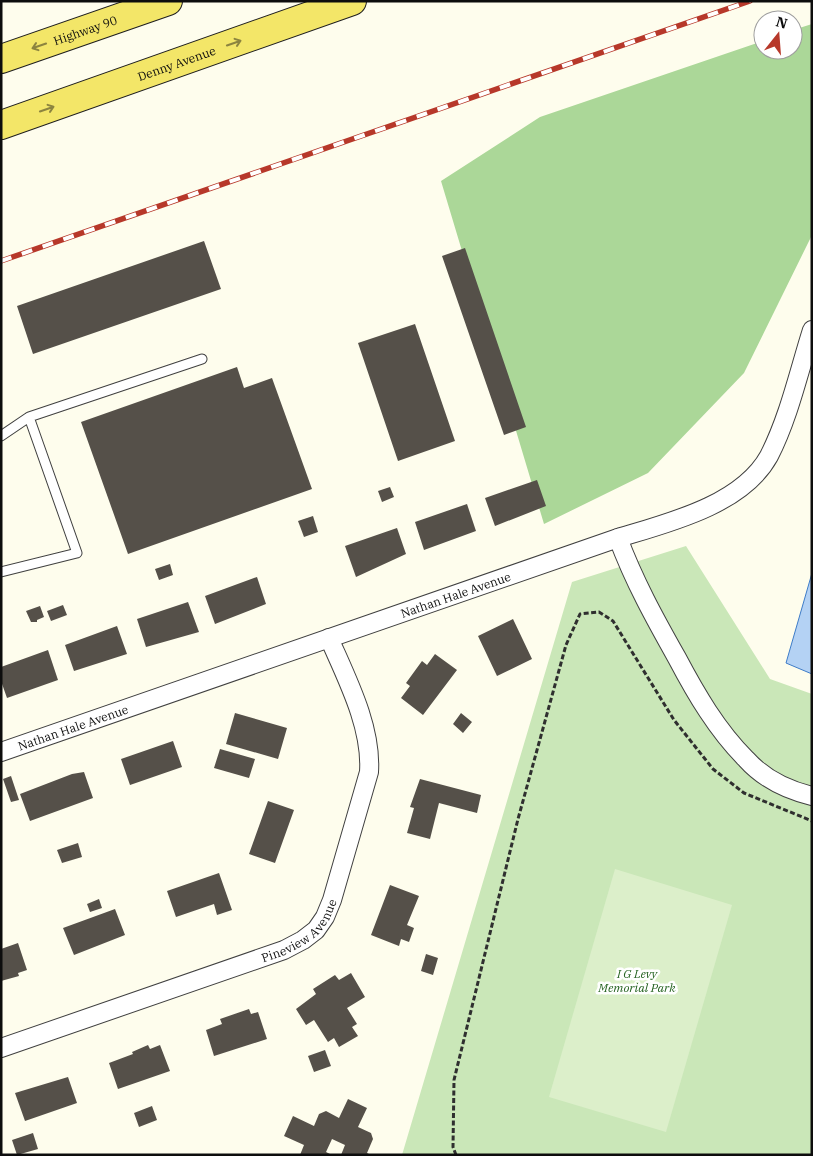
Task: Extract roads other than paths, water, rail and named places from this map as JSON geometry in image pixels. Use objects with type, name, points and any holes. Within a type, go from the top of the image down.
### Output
[{"type":"main road","name":"Highway 90","points":[[1,59],[168,1]]},
{"type":"main road","name":"Denny Avenue","points":[[1,125],[352,1]]},
{"type":"street","name":"Nathan Hale Avenue","points":[[1,752],[618,538],[674,522],[716,503],[739,488],[768,457],[784,420],[812,330]]},
{"type":"street","points":[[618,538],[645,601],[720,730],[746,760],[762,774],[783,786],[812,796]]},
{"type":"street","name":"Pineview Avenue","points":[[1,1048],[284,950],[316,930],[332,900],[369,772],[370,752],[361,719],[329,638]]},
{"type":"lane","points":[[1,436],[29,417],[202,359]]},
{"type":"lane","points":[[1,572],[77,552],[29,417]]},
{"type":"water","points":[[812,573],[812,674],[786,663]]},
{"type":"railway","points":[[1,261],[750,1]]},
{"type":"park label","name":"I G Levy Memorial Park","points":[[637,980]]}]
